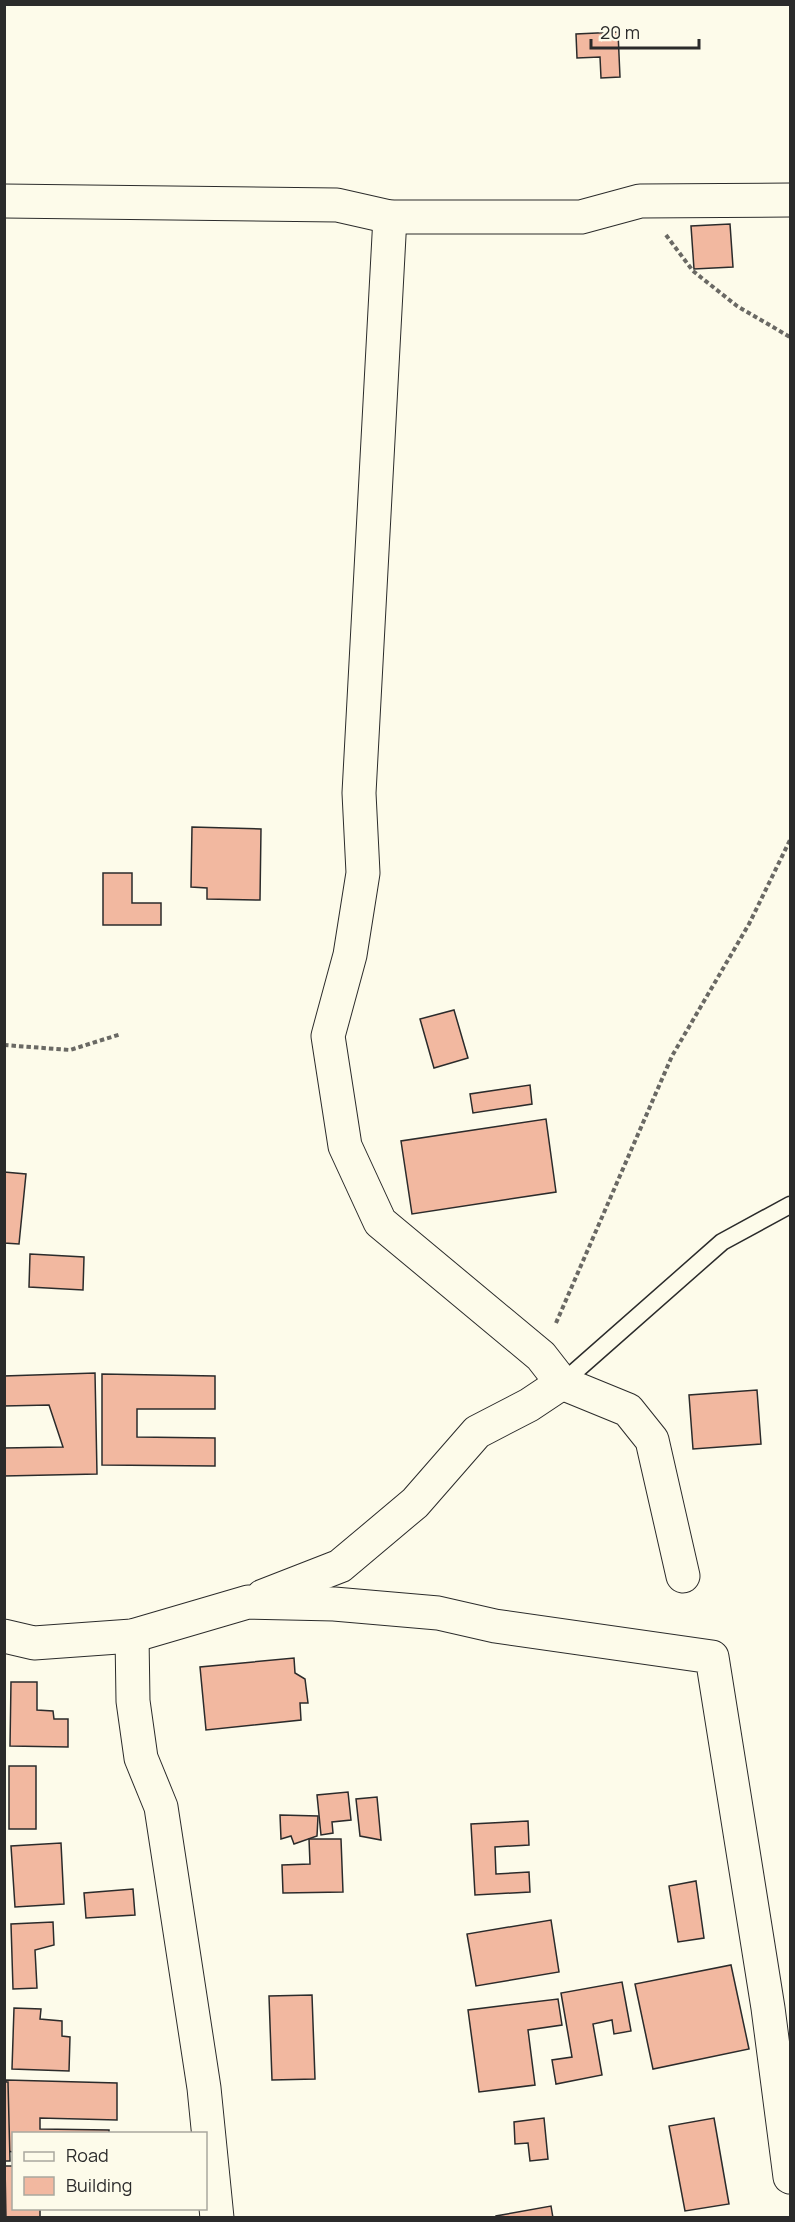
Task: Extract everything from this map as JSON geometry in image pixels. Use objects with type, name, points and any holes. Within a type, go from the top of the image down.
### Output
[{"type":"street","points":[[4,201],[337,205],[390,218],[581,217],[640,201],[790,200]]},
{"type":"street","points":[[390,218],[359,793],[363,873],[350,956],[328,1036],[345,1146],[380,1222],[541,1356],[562,1383],[628,1410],[651,1440],[683,1575]]},
{"type":"street","points":[[4,1636],[34,1643],[132,1636],[248,1602],[340,1566],[415,1503],[477,1432],[529,1405],[562,1383]]},
{"type":"street","points":[[248,1602],[334,1604],[438,1613],[495,1626],[712,1657],[768,2008],[790,2177]]},
{"type":"street","points":[[132,1636],[133,1701],[141,1758],[161,1807],[204,2088],[217,2217]]},
{"type":"lane","points":[[562,1383],[722,1242],[790,1205]]},
{"type":"path","points":[[640,201],[693,271],[737,306],[790,337]]},
{"type":"path","points":[[541,1356],[672,1056],[749,924],[790,840]]},
{"type":"path","points":[[4,1045],[70,1050],[121,1034]]},
{"type":"building","points":[[618,32],[620,77],[601,78],[600,57],[577,58],[576,34]]},
{"type":"building","points":[[730,224],[733,267],[694,269],[691,226]]},
{"type":"building","points":[[192,827],[261,829],[260,900],[207,899],[207,888],[191,887]]},
{"type":"building","points":[[103,873],[132,873],[132,903],[161,903],[161,925],[103,925]]},
{"type":"building","points":[[454,1010],[468,1058],[434,1068],[420,1019]]},
{"type":"building","points":[[530,1085],[532,1104],[473,1113],[470,1094]]},
{"type":"building","points":[[546,1119],[556,1192],[412,1214],[401,1141]]},
{"type":"building","points":[[4,1172],[26,1174],[19,1244],[4,1243]]},
{"type":"building","points":[[30,1254],[84,1257],[83,1290],[29,1287]]},
{"type":"building","points":[[95,1373],[97,1474],[4,1476],[4,1448],[63,1447],[49,1405],[4,1406],[4,1376]]},
{"type":"building","points":[[102,1374],[215,1376],[215,1409],[137,1409],[137,1437],[215,1438],[215,1466],[102,1465]]},
{"type":"building","points":[[757,1390],[761,1444],[693,1449],[689,1395]]},
{"type":"building","points":[[294,1658],[295,1673],[305,1679],[308,1703],[300,1703],[301,1720],[206,1730],[200,1667]]},
{"type":"building","points":[[11,1682],[37,1682],[37,1710],[53,1711],[54,1719],[68,1719],[68,1747],[10,1746]]},
{"type":"building","points":[[9,1766],[36,1766],[36,1829],[9,1829]]},
{"type":"building","points":[[348,1792],[351,1820],[332,1822],[333,1833],[321,1835],[317,1795]]},
{"type":"building","points":[[377,1797],[381,1840],[360,1836],[356,1799]]},
{"type":"building","points":[[280,1815],[318,1816],[317,1836],[294,1844],[291,1836],[281,1839]]},
{"type":"building","points":[[528,1821],[529,1845],[495,1847],[496,1874],[529,1872],[530,1892],[475,1895],[471,1824]]},
{"type":"building","points":[[309,1839],[341,1839],[343,1892],[283,1893],[282,1865],[310,1864]]},
{"type":"building","points":[[61,1843],[64,1904],[15,1907],[11,1846]]},
{"type":"building","points":[[696,1881],[704,1938],[678,1942],[669,1886]]},
{"type":"building","points":[[133,1889],[135,1915],[86,1918],[84,1893]]},
{"type":"building","points":[[551,1920],[559,1972],[476,1986],[467,1934]]},
{"type":"building","points":[[53,1922],[54,1945],[35,1950],[37,1988],[13,1989],[11,1924]]},
{"type":"building","points":[[731,1965],[749,2049],[653,2069],[635,1984]]},
{"type":"building","points":[[622,1982],[631,2031],[614,2034],[612,2020],[593,2024],[602,2075],[556,2084],[552,2060],[572,2057],[561,1993]]},
{"type":"building","points":[[312,1995],[315,2079],[272,2080],[269,1996]]},
{"type":"building","points":[[558,1999],[562,2025],[528,2030],[535,2085],[479,2092],[468,2010]]},
{"type":"building","points":[[14,2008],[41,2009],[40,2019],[62,2021],[62,2036],[70,2037],[69,2071],[12,2069]]},
{"type":"building","points":[[6,2080],[117,2083],[117,2120],[40,2118],[40,2129],[109,2130],[109,2132],[12,2132],[12,2152],[5,2151]]},
{"type":"building","points":[[4,2082],[8,2082],[10,2161],[4,2161]]},
{"type":"building","points":[[544,2118],[548,2159],[530,2161],[528,2143],[515,2144],[514,2122]]},
{"type":"building","points":[[714,2118],[729,2204],[685,2211],[669,2126]]},
{"type":"building","points":[[5,2166],[12,2166],[12,2210],[40,2210],[40,2218],[6,2218]]},
{"type":"building","points":[[551,2206],[553,2218],[496,2218],[496,2216]]}]
